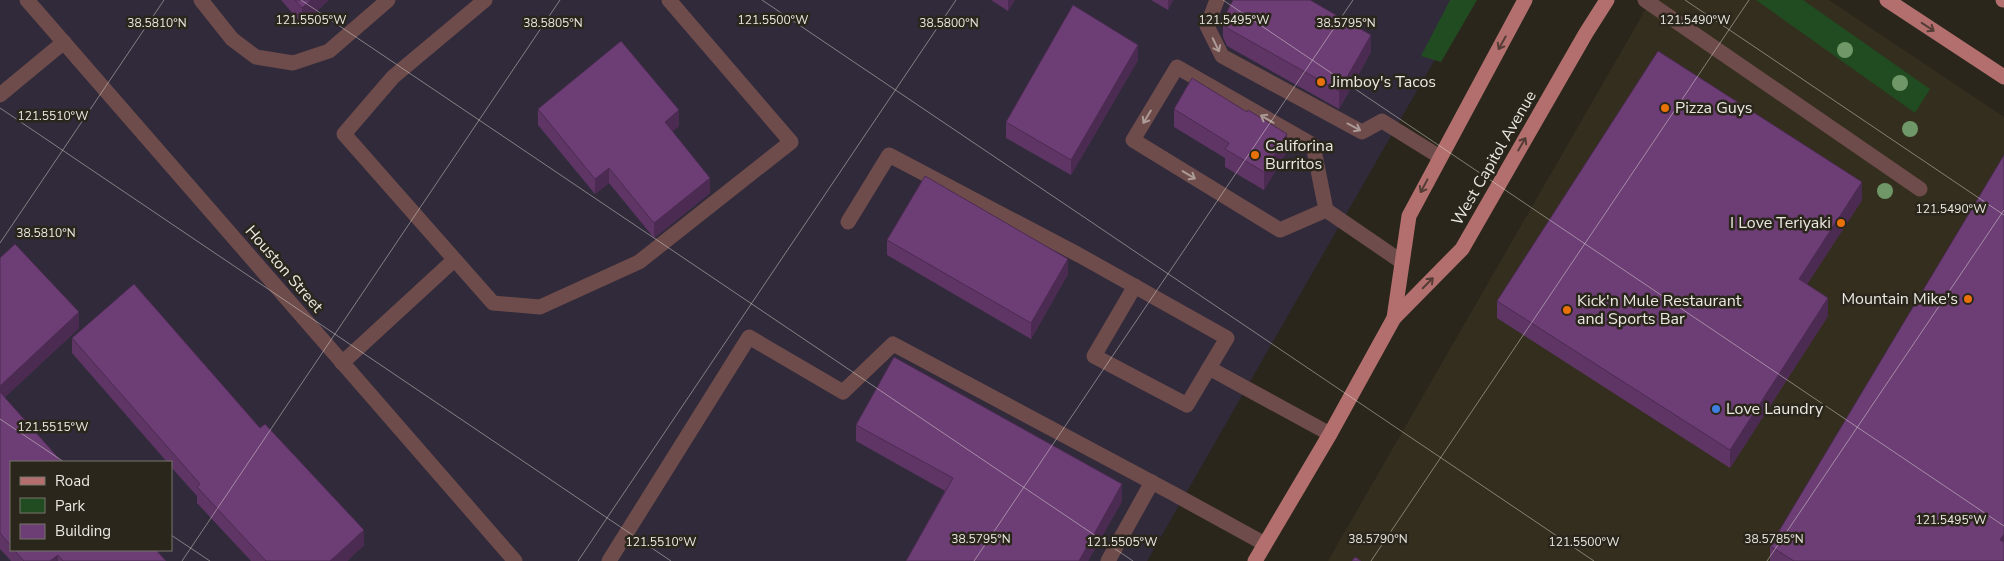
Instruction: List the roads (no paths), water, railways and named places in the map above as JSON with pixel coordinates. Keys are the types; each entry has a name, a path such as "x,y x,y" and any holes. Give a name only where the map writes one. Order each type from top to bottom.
{"main road":[{"name":"West Capitol Avenue","path":"1394,318 1409,216 1525,0"},
{"name":"West Capitol Avenue","path":"1255,561 1330,434 1394,318 1462,249 1586,33 1607,0"},
{"path":"1887,0 2002,72"}],"street":[{"name":"Houston Street","path":"27,0 515,561"},
{"path":"201,0 232,39 256,56 293,63 329,51 388,0"},
{"path":"485,0 392,77 344,134 493,303 540,307 639,262 791,142 669,0"},
{"path":"1217,0 1207,26 1222,56 1362,132 1382,121 1440,156"},
{"path":"1645,0 1920,189"},
{"path":"0,94 64,42"},
{"path":"1326,210 1280,230 1133,140 1177,67 1313,145 1326,210 1402,262"},
{"path":"848,222 889,155 1079,255 1135,286 1227,338 1187,406 1094,356 1135,286"},
{"path":"342,363 454,260"},
{"path":"609,561 749,338 843,392 893,344 1265,544"},
{"path":"1209,368 1330,434"},
{"path":"1108,561 1152,482"}],"place":[{"name":"Jimboy's Tacos","path":"1321,82"},
{"name":"Pizza Guys","path":"1665,108"},
{"name":"Califorina Burritos","path":"1255,155"},
{"name":"I Love Teriyaki","path":"1841,223"},
{"name":"Mountain Mike's","path":"1968,299"},
{"name":"Kick'n Mule Restaurant and Sports Bar","path":"1567,310"},
{"name":"Love Laundry","path":"1716,409"}]}
